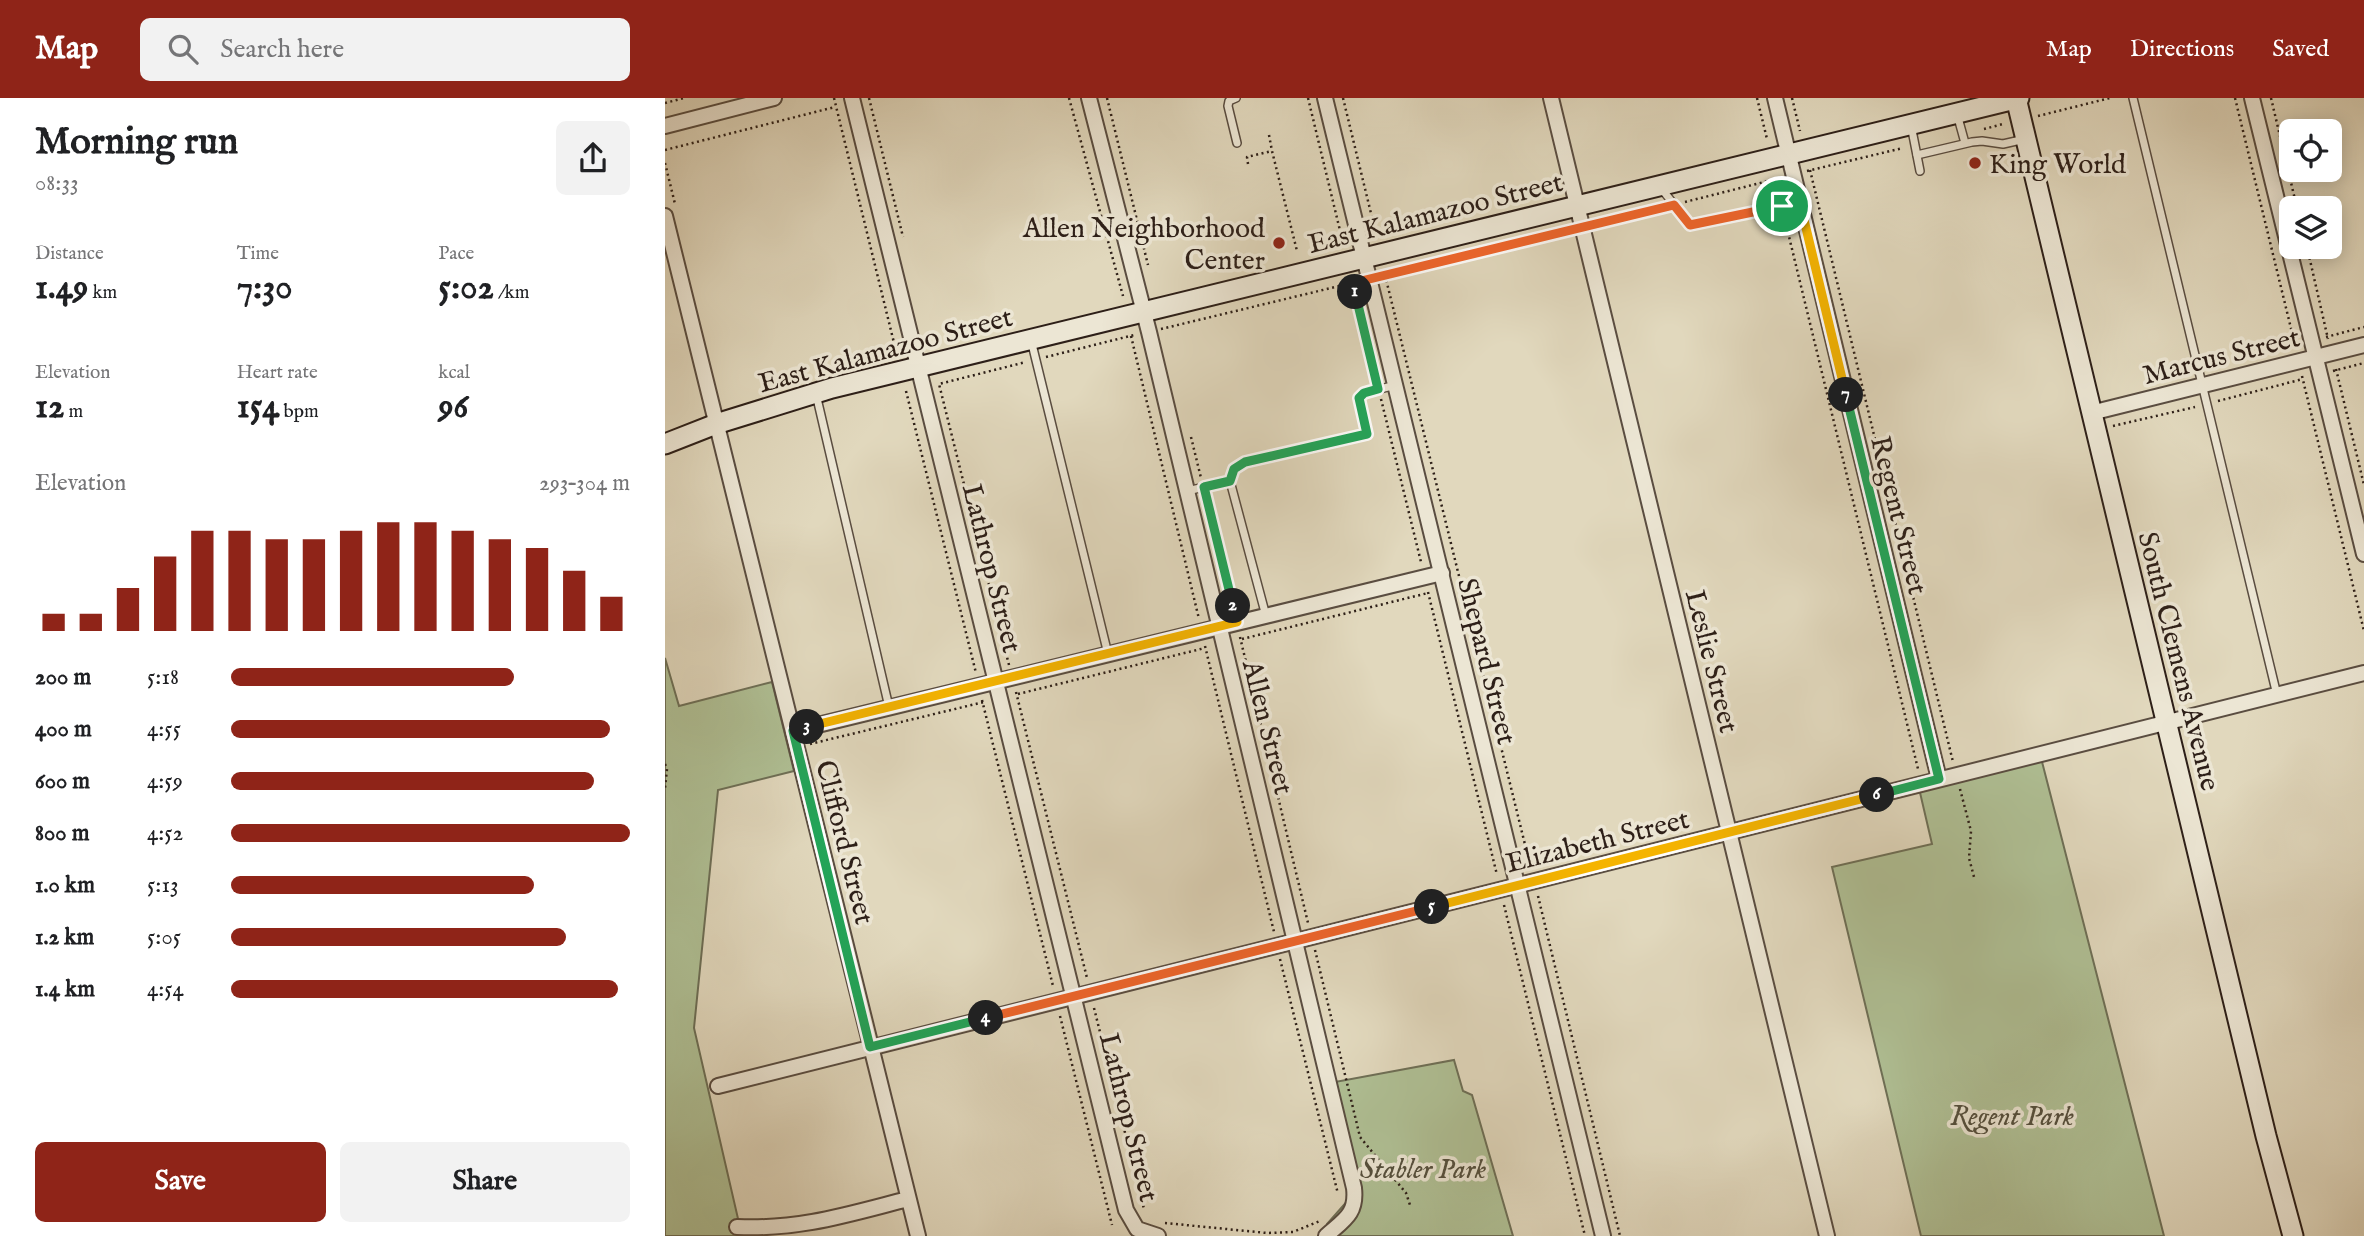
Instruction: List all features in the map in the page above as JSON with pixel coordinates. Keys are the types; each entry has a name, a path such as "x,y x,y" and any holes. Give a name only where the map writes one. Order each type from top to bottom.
{"street":[{"path":"665,126 774,98"},
{"name":"Allen Street","path":"1089,98 1144,311 1356,1203 1349,1216 1326,1236"},
{"name":"Shepard Street","path":"1325,98 1603,1236"},
{"name":"Leslie Street","path":"1551,98 1827,1236"},
{"name":"Regent Street","path":"1775,98 1939,779"},
{"name":"East Kalamazoo Street","path":"665,444 716,424 815,393 1661,187 1791,165 1910,125 2017,98"},
{"name":"South Clemens Avenue","path":"2017,98 2269,1150 2293,1236"},
{"path":"2252,98 2364,554"},
{"name":"Lathrop Street","path":"852,100 1126,1210 1137,1229 1159,1229"},
{"name":"Clifford Street","path":"665,216 918,1236"},
{"name":"Marcus Street","path":"2093,422 2203,386 2364,345"},
{"path":"793,731 1442,573"},
{"name":"Elizabeth Street","path":"718,1086 2364,673"},
{"path":"737,1227 772,1229 826,1221 908,1199"}],"lane":[{"path":"1236,98 1229,101 1228,106 1237,142"},
{"path":"2133,98 2277,695"},
{"path":"1957,113 1965,143"},
{"path":"1910,125 1920,171"},
{"path":"1917,155 1965,143 1982,141 2003,144 2025,139"},
{"path":"1661,187 1690,225 1800,203"},
{"path":"1030,340 1108,654"},
{"path":"1266,615 1230,481 1234,469 1245,462 1367,434 1359,398 1364,393 1396,385"},
{"path":"815,393 889,707"},
{"path":"1186,491 1230,481"}],"path":[{"path":"665,103 684,98"},
{"path":"834,98 896,351"},
{"path":"665,150 836,107 852,100 870,98 905,247"},
{"path":"1069,98 1123,296"},
{"path":"1107,98 1150,273"},
{"path":"1308,98 1343,243"},
{"path":"1343,98 1376,234"},
{"path":"1757,98 1767,139"},
{"path":"1792,98 1800,131"},
{"path":"2037,116 2110,98"},
{"path":"2271,98 2294,196"},
{"path":"1962,134 2003,124"},
{"path":"1269,135 1297,251"},
{"path":"1144,1208 939,384 1674,205 1775,179 1791,165 1810,170 1915,145"},
{"path":"1248,164 1247,157 1272,151"},
{"path":"1810,170 1971,831 1969,858 1974,877"},
{"path":"1775,179 1918,769"},
{"path":"1385,275 1621,1236"},
{"path":"1353,283 1585,1236"},
{"path":"2295,346 2364,327"},
{"path":"1131,336 1341,1205"},
{"path":"2093,422 2207,404 2364,363"},
{"path":"906,391 1112,1225"},
{"path":"1190,434 1360,1137 1406,1193 1410,1205"},
{"path":"797,747 1428,593"},
{"path":"665,764 665,788"},
{"path":"1159,1229 1293,1232 1323,1219"}],"green space":[{"path":"665,658 679,706 772,682 794,771 718,790 694,1028 742,1236 665,1236"},
{"name":"Regent Park","path":"2040,754 2164,1236 1921,1236 1832,867 1932,844 1918,784"},
{"name":"Stabler Park","path":"1454,1060 1463,1091 1472,1095 1513,1236 1330,1236 1327,1224 1358,1189 1335,1082"}],"place":[{"name":"King World","path":"1975,163"},
{"name":"Allen Neighborhood Center","path":"1279,243"}],"route":[{"path":"1800,203 1939,779 870,1047 793,731 1237,622 1204,487 1230,481 1234,469 1245,462 1367,434 1359,398 1364,393 1378,389 1353,283 1674,205 1690,225 1782,206 1800,203"}]}
